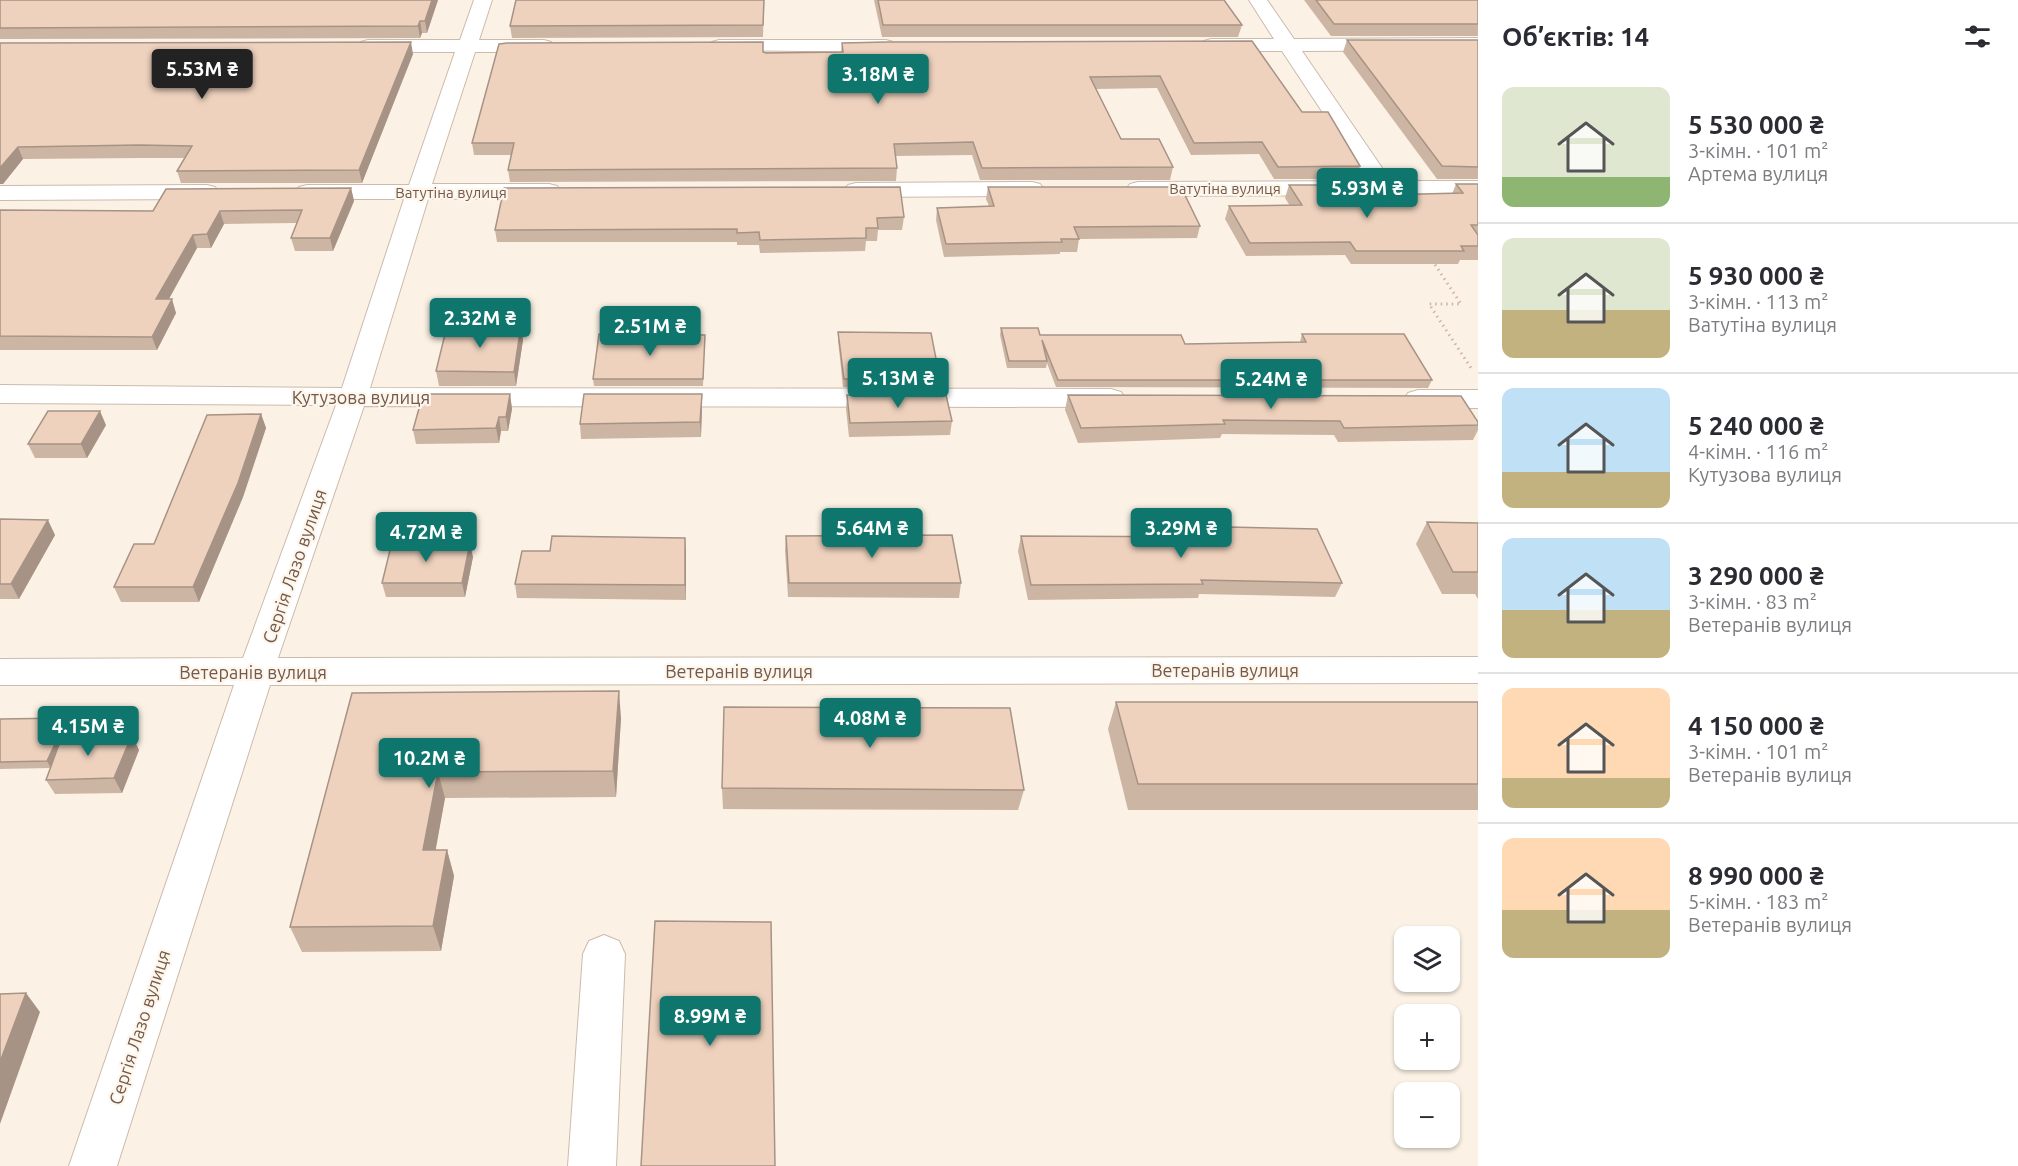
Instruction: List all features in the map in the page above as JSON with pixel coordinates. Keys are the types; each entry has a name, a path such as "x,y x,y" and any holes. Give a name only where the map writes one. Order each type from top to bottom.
{"street":[{"name":"Сергія Лазо вулиця","path":"93,1166 256,672 353,397 418,192 483,0"},
{"path":"1258,0 1384,188"},
{"path":"1192,45 1478,44"},
{"path":"347,46 561,46"},
{"path":"703,46 905,46"},
{"name":"Ватутіна вулиця","path":"1122,189 1478,188"},
{"path":"835,190 1050,189"},
{"name":"Ватутіна вулиця","path":"286,192 573,191"},
{"path":"0,193 227,192"},
{"name":"Кутузова вулиця","path":"0,394 1143,398"},
{"path":"1394,399 1478,399"},
{"name":"Ветеранів вулиця","path":"0,672 1478,670"},
{"path":"592,1166 604,954"}],"path":[{"path":"1429,256 1461,304 1429,304 1472,369"}],"building":[{"path":"0,0 432,0 425,21 420,21 418,26 0,28"},
{"path":"516,0 764,0 763,25 510,26"},
{"path":"878,0 1224,0 1242,25 883,25"},
{"path":"1316,0 1478,0 1478,24 1334,24"},
{"path":"1347,40 1478,40 1478,167 1442,166"},
{"path":"1252,41 1302,112 1328,112 1360,166 1278,167 1262,142 1194,143 1160,76 1090,77 1121,139 1159,139 1173,167 982,168 973,142 894,144 897,168 508,170 514,143 472,143 499,44 763,42 763,52 766,53 843,52 842,43"},
{"path":"411,42 359,170 177,171 192,146 139,145 18,147 0,168 0,43"},
{"path":"1456,184 1478,184 1478,225 1471,225 1478,235 1478,246 1461,246 1464,251 1356,251 1350,242 1250,243 1229,206 1302,205 1289,185 1371,185 1378,195 1463,193"},
{"path":"900,187 904,217 877,218 878,228 866,228 866,238 760,240 759,232 737,233 737,229 495,230 504,188"},
{"path":"988,187 1181,187 1200,226 1074,227 1079,239 1061,239 1062,242 946,244 937,208 994,206"},
{"path":"351,188 330,238 291,238 302,210 220,211 207,234 193,235 156,299 172,299 152,337 0,336 0,210 153,211 166,189"},
{"path":"521,325 514,372 436,371 447,326"},
{"path":"1001,328 1038,328 1040,335 1181,335 1185,344 1306,342 1302,334 1404,334 1432,380 1058,380 1042,340 1047,361 1009,361"},
{"path":"838,332 931,333 940,379 844,379"},
{"path":"599,334 705,335 703,379 593,379"},
{"path":"423,394 510,394 506,417 499,417 496,428 413,430"},
{"path":"584,394 702,394 700,422 580,424"},
{"path":"847,395 946,395 952,421 850,423"},
{"path":"1068,395 1461,396 1478,425 1344,428 1340,421 1223,420 1225,424 1081,428"},
{"path":"48,411 100,411 81,444 28,444"},
{"path":"261,414 238,483 193,587 114,587 134,544 154,544 207,415"},
{"path":"0,519 48,520 11,584 0,584"},
{"path":"1427,522 1478,523 1478,572 1453,572"},
{"path":"1227,527 1317,529 1342,583 1201,580 1203,584 1031,585 1021,536 1230,537"},
{"path":"952,535 961,583 789,583 786,536"},
{"path":"552,536 685,538 685,585 515,584 522,551 550,551"},
{"path":"392,542 470,543 462,583 382,583"},
{"path":"619,691 613,771 438,772 423,850 447,850 433,926 290,927 352,693"},
{"path":"1116,702 1478,702 1478,784 1138,784"},
{"path":"724,707 1010,708 1024,790 722,788"},
{"path":"67,718 47,761 0,762 0,719"},
{"path":"132,735 114,778 46,780 62,736"},
{"path":"655,921 771,922 775,1166 641,1166"},
{"path":"26,993 0,1062 0,994"}]}
